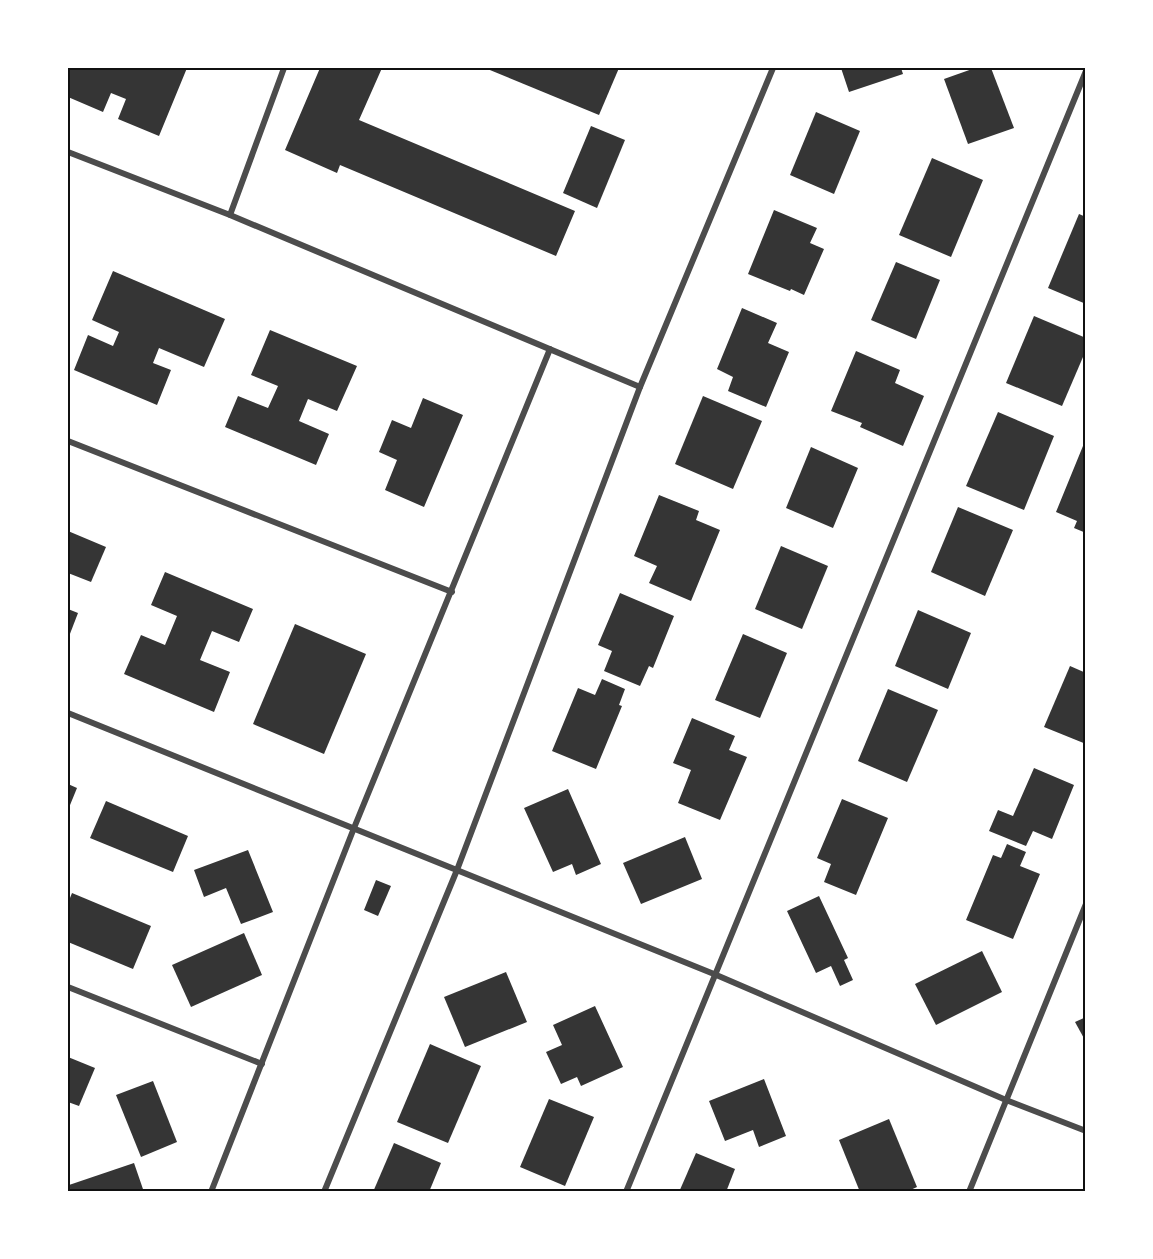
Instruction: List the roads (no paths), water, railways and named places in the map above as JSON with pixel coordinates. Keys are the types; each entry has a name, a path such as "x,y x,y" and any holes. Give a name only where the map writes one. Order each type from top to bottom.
{"street":[{"path":"230,215 284,68"},
{"path":"324,1191 457,870 640,387 773,68"},
{"path":"626,1191 1086,70"},
{"path":"68,152 230,215 640,387"},
{"path":"211,1191 354,828 550,349"},
{"path":"68,441 452,592"},
{"path":"68,713 714,974 1006,1100 1086,1131"},
{"path":"969,1191 1086,904"},
{"path":"68,987 262,1064"}]}
